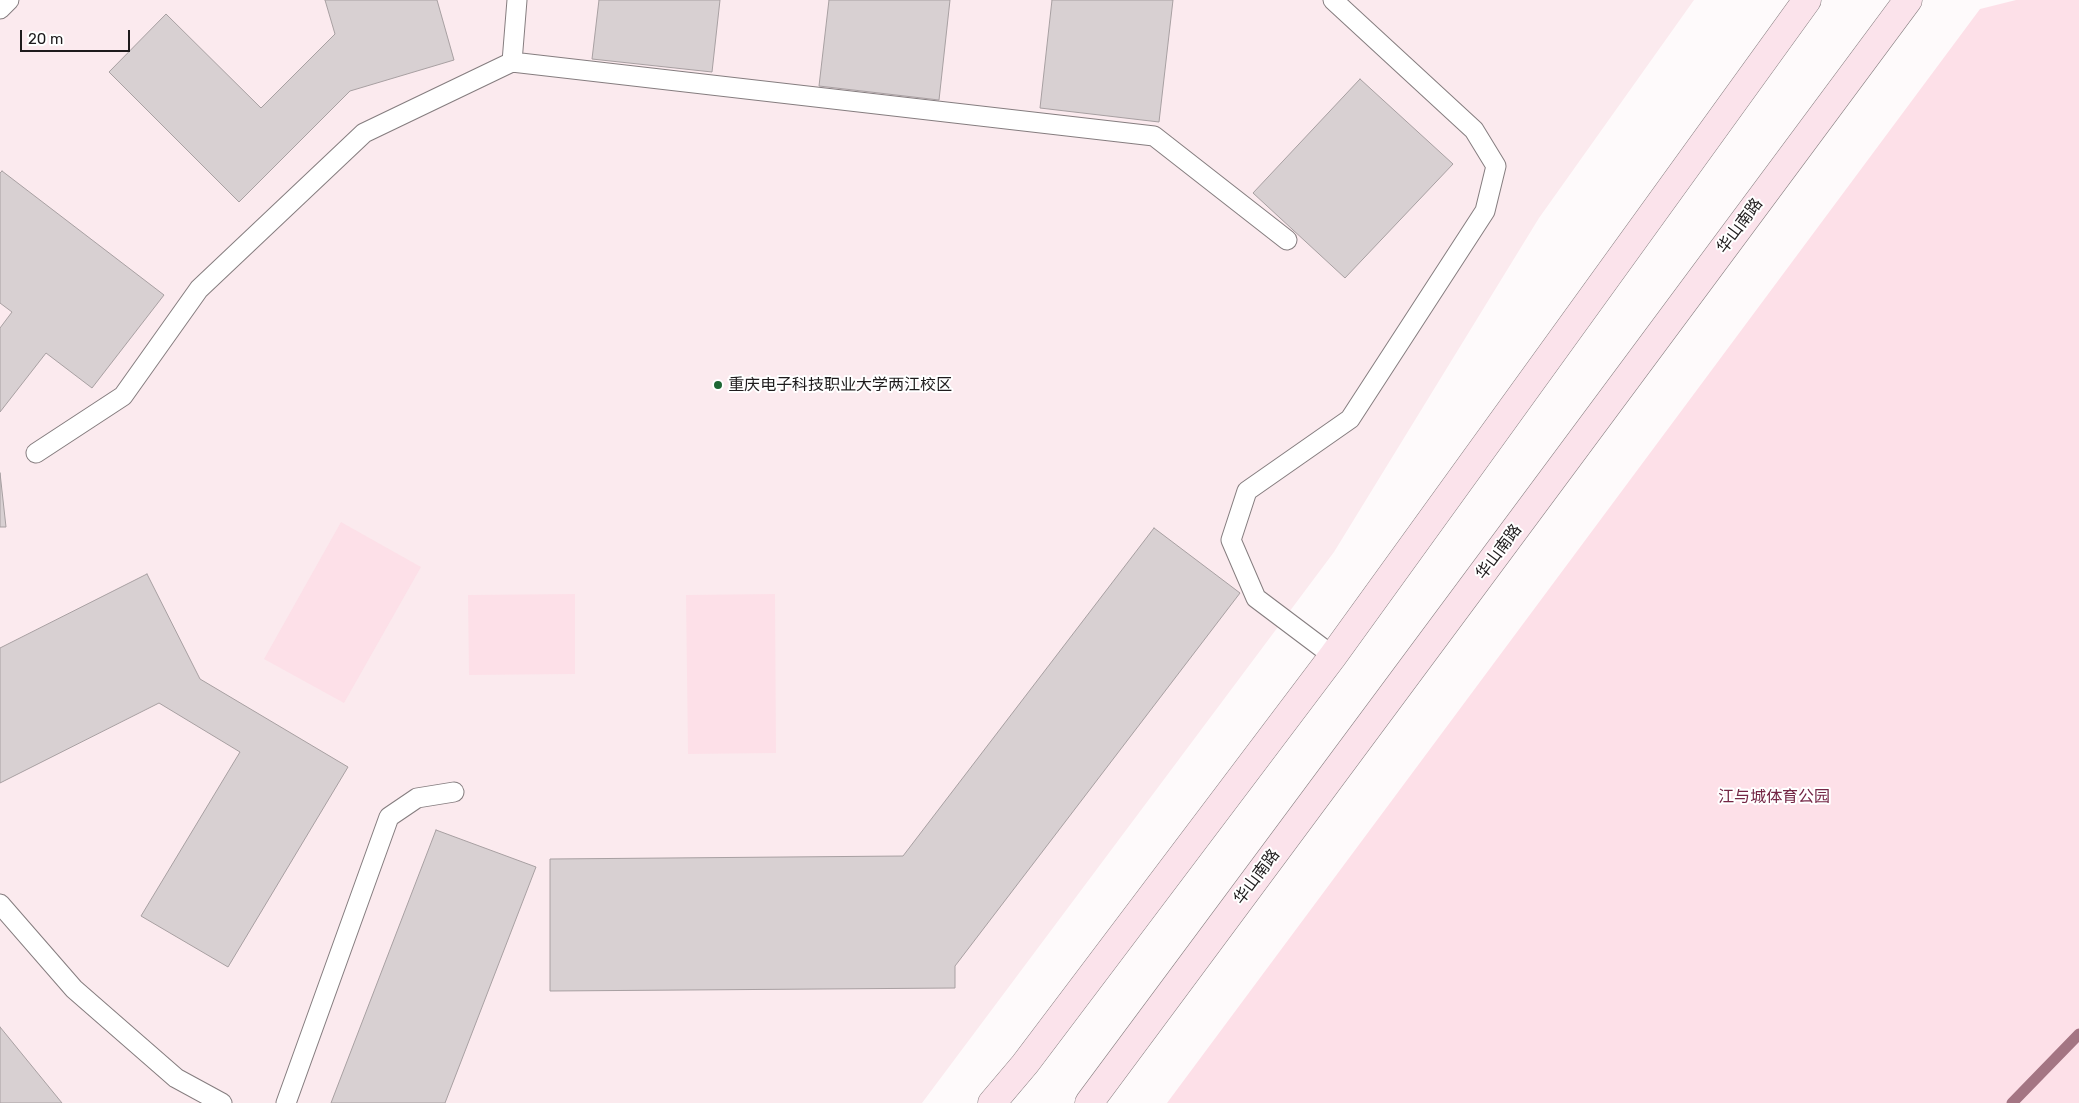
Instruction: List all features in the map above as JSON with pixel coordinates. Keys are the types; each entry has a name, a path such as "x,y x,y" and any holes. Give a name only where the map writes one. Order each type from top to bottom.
{"main road":[{"path":"992,1103 1025,1064 1333,656 1807,0"},
{"name":"华山南路","path":"1089,1103 1908,0"}],"lane":[{"path":"0,9 9,0"},
{"path":"512,62 518,0"},
{"path":"1333,0 1474,130 1496,166 1485,211 1350,419 1247,490 1244,499 1231,540 1256,598 1333,656"},
{"path":"36,453 123,396 199,289 364,133 512,62 1154,136 1287,240"},
{"path":"286,1103 389,817 417,798 454,792"},
{"path":"0,904 74,989 176,1078 222,1103"}],"shaded area":[{"name":"重庆电子科技职业大学两江校区","path":"0,0 1694,0 1539,218 1334,552 922,1103 0,1103"}],"green space":[{"name":"江与城体育公园","path":"2016,0 2079,0 2079,1103 1167,1103 1980,9"},
{"path":"341,522 421,567 344,703 264,659"},
{"path":"575,594 575,674 469,675 468,595"},
{"path":"775,594 776,753 688,754 686,595"}],"building":[{"path":"325,0 437,0 454,60 350,91 239,202 109,72 166,14 261,108 335,34"},
{"path":"599,0 720,0 712,72 592,59"},
{"path":"829,0 950,0 939,100 819,86"},
{"path":"1052,0 1173,0 1159,122 1040,108"},
{"path":"1360,79 1453,164 1345,278 1253,193"},
{"path":"2,171 164,295 92,388 46,353 0,412 0,328 12,312 0,303 0,173"},
{"path":"0,473 6,527 0,527"},
{"path":"1154,528 1240,593 955,966 955,988 550,991 550,859 903,856"},
{"path":"147,574 200,679 348,767 228,967 141,916 240,752 159,703 0,783 0,648"},
{"path":"436,830 536,867 445,1103 331,1103"},
{"path":"0,1027 62,1103 0,1103"}],"waterway":[{"path":"2012,1103 2079,1034"}],"place":[{"name":"重庆电子科技职业大学两江校区","path":"718,385"}]}
